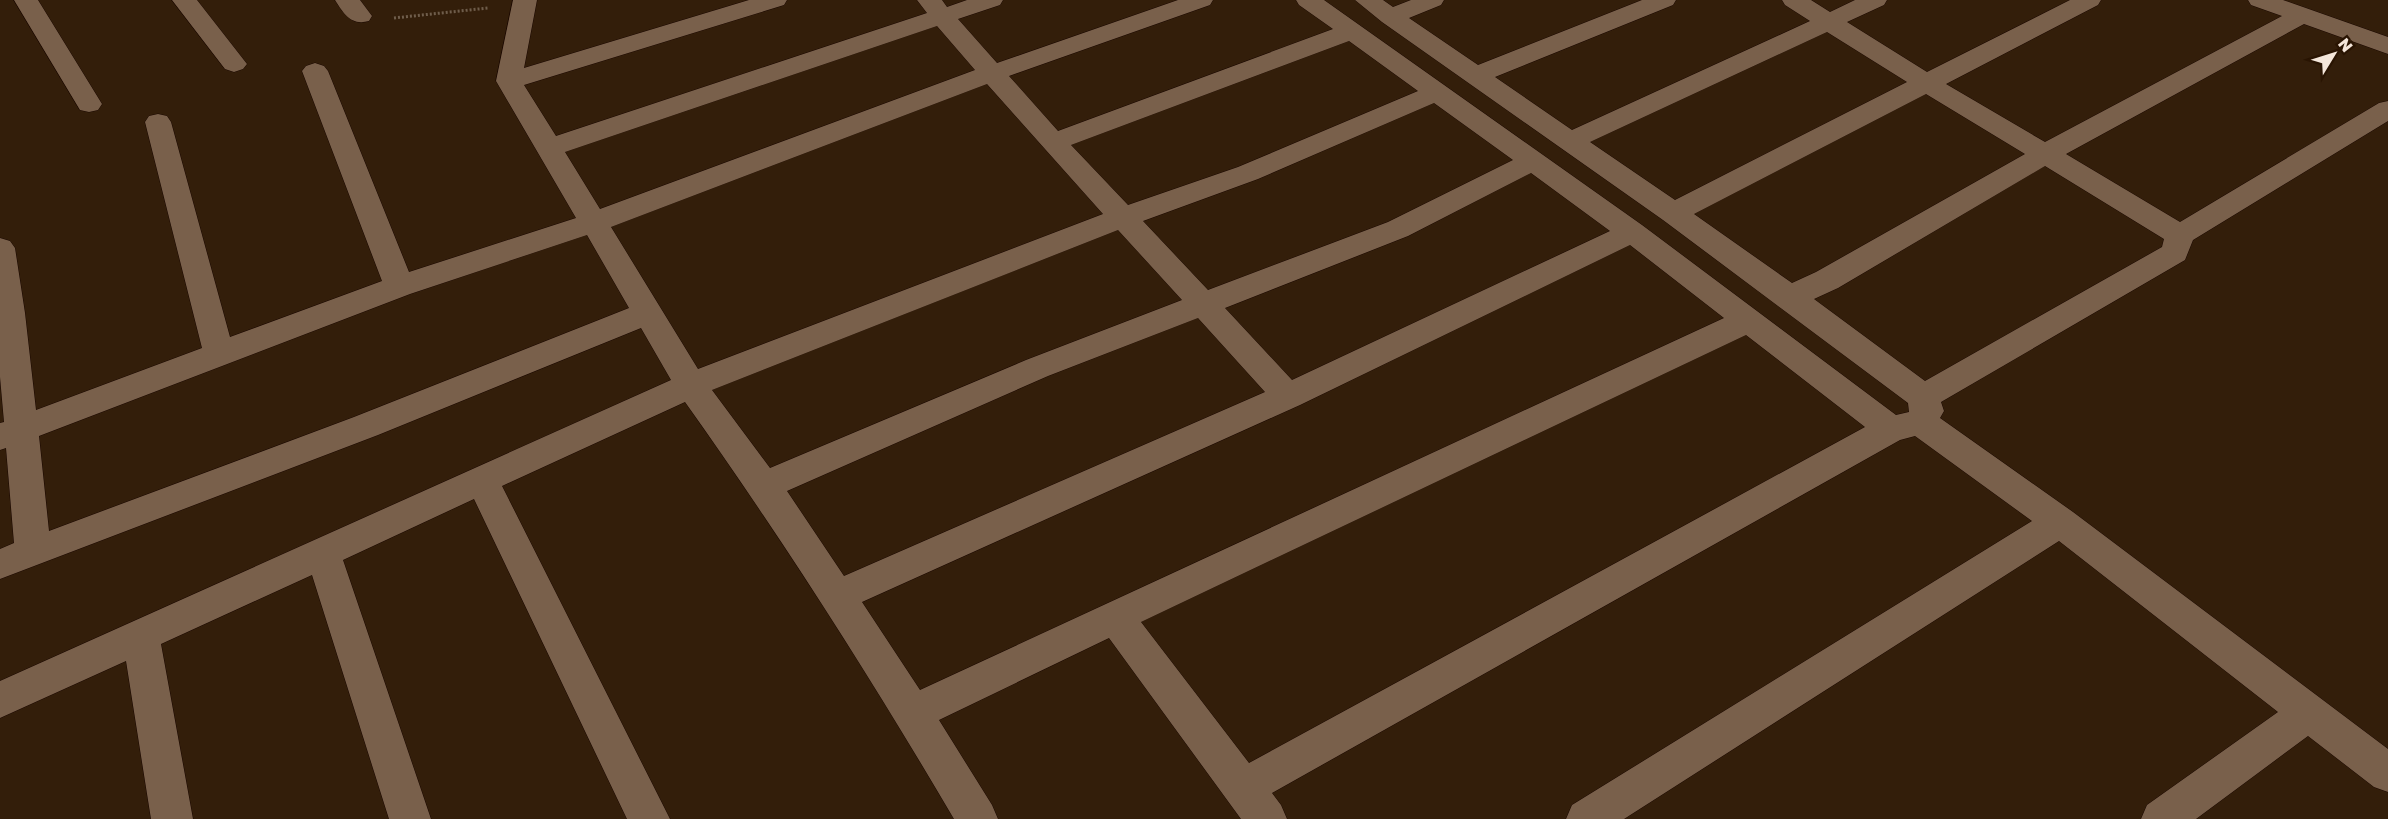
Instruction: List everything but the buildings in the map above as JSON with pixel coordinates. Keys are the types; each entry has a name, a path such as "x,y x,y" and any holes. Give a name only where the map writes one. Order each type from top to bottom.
{"street":[{"path":"26,0 89,104"},
{"path":"184,0 234,64"},
{"path":"509,81 775,0"},
{"path":"549,148 936,8 991,0"},
{"path":"10,433 399,286 592,222 992,74 1201,0"},
{"path":"1308,0 1632,232 1749,320 1912,416 2060,522 2388,773"},
{"path":"1368,0 1790,297 1912,416"},
{"path":"1391,16 1432,0"},
{"path":"1476,75 1664,0"},
{"path":"1794,0 1928,84 2180,235"},
{"path":"1571,141 1875,0"},
{"path":"1673,213 2089,0"},
{"path":"2260,0 2388,46"},
{"path":"525,2 509,81 691,385 764,486 913,713 977,819"},
{"path":"936,8 1053,142 1288,396"},
{"path":"1790,297 1827,280 2045,154 2303,15"},
{"path":"1053,142 1352,31"},
{"path":"315,71 399,286"},
{"path":"0,700 691,385 1122,218 1248,173 1438,92"},
{"path":"1242,788 1912,416 2175,253 2180,235 2388,108"},
{"path":"158,122 219,354"},
{"path":"764,486 1037,368 1398,229 1533,161"},
{"path":"837,597 1288,396 1632,232"},
{"path":"0,248 10,433 33,552"},
{"path":"0,564 366,426 646,313"},
{"path":"913,713 1749,320"},
{"path":"482,480 649,819"},
{"path":"1587,819 2060,522"},
{"path":"323,553 410,819"},
{"path":"1115,617 1266,819"},
{"path":"141,636 172,819"},
{"path":"2162,819 2309,712"}],"path":[{"path":"354,8 394,18 525,2"}]}
